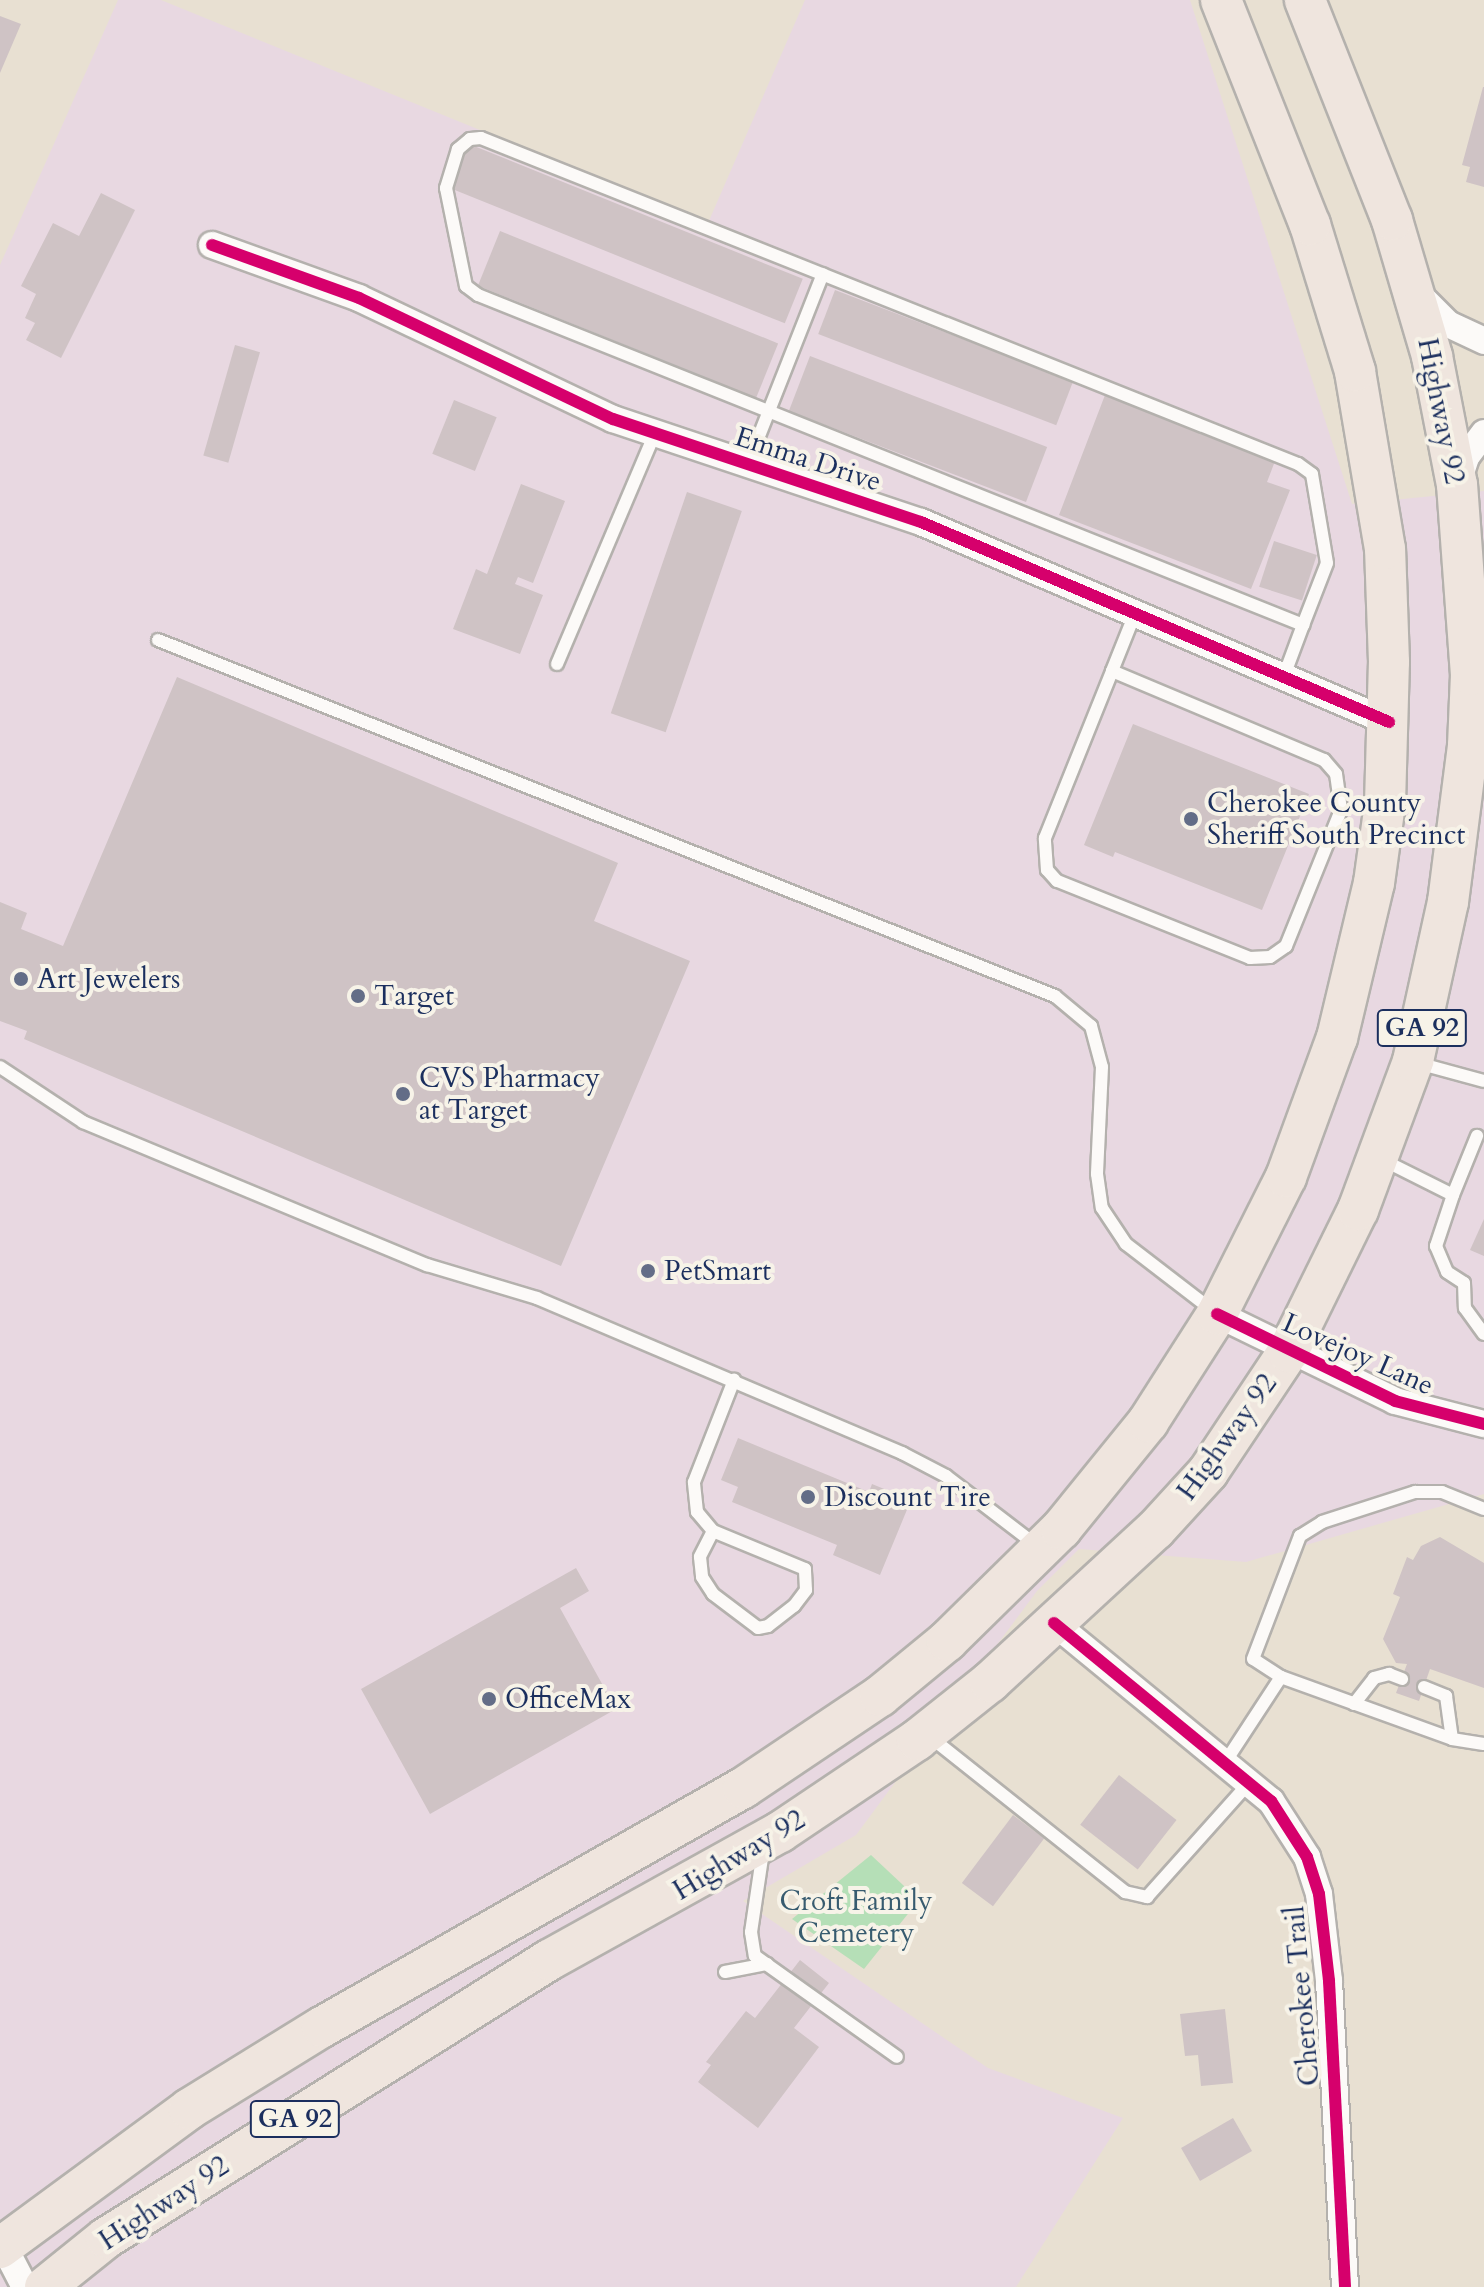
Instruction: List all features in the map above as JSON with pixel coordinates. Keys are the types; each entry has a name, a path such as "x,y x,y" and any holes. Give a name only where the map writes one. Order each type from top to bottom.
{"main road":[{"name":"Highway 92","path":"2,2244 229,2084 534,1903 743,1788 880,1696 947,1641 1041,1549 1148,1422 1217,1314 1286,1177 1337,1038 1374,883 1389,722 1385,549 1355,371 1310,225 1221,0"},
{"name":"Highway 92","path":"45,2287 106,2238 549,1960 764,1841 925,1733 1122,1563 1208,1472 1288,1352 1380,1158 1413,1061 1448,902 1476,726 1457,485 1412,283 1305,0"},
{"path":"96,2287 106,2238"}],"street":[{"name":"Emma Drive","path":"212,245 359,298 654,435 921,522 1136,611 1389,722"},
{"path":"1412,283 1429,310 1484,341"},
{"path":"1457,485 1466,457 1484,433"},
{"name":"Lovejoy Lane","path":"1217,1314 1288,1352 1395,1401 1484,1424"},
{"name":"Cherokee Trail","path":"1054,1623 1248,1784 1292,1827 1319,1894 1329,1981 1345,2287"},
{"path":"2,2244 25,2287"}],"lane":[{"path":"1284,676 1327,563 1312,474 481,138 470,139 458,149 446,188 466,286 768,411 1303,625"},
{"path":"747,465 823,274"},
{"path":"557,664 654,435"},
{"path":"1112,671 1324,760 1336,774 1341,810 1286,946 1270,957 1235,952 1057,881 1047,870 1045,838 1136,611"},
{"path":"158,640 1055,996 1091,1026 1102,1067 1097,1174 1102,1208 1126,1244 1217,1314"},
{"path":"1413,1061 1484,1081"},
{"path":"0,1067 83,1122 427,1265 537,1298 734,1380 946,1476 1041,1549"},
{"path":"1477,1136 1436,1246 1447,1272 1464,1283 1465,1308 1484,1334"},
{"path":"1380,1158 1453,1195"},
{"path":"713,1531 700,1557 702,1577 713,1594 758,1628 794,1606 806,1590 805,1569 713,1531 697,1512 694,1482 734,1380"},
{"path":"1484,1509 1442,1492 1415,1492 1322,1522 1300,1536 1253,1659 1281,1677 1354,1704 1452,1739 1484,1744"},
{"path":"1354,1704 1374,1678 1389,1674 1402,1679"},
{"path":"1224,1764 1281,1677"},
{"path":"1424,1687 1446,1696 1452,1739"},
{"path":"925,1733 1125,1892 1147,1897 1248,1784"},
{"path":"764,1841 751,1932 755,1956 897,2057"},
{"path":"725,1972 767,1964"}],"shaded area":[{"path":"118,0 161,0 708,223 805,0 1190,0 1352,504 1484,491 1484,1494 1246,1562 1079,1549 1037,1591 856,1835 743,1901 988,2068 1123,2118 1016,2287 0,2287 0,265"}],"green space":[{"name":"Croft Family Cemetery","path":"871,1855 919,1900 864,1969 792,1919"}],"building":[{"path":"0,16 21,24 0,73"},
{"path":"1483,87 1484,187 1466,182 1470,167 1462,165"},
{"path":"469,144 803,279 785,323 451,189"},
{"path":"101,193 135,210 61,358 26,340 35,323 25,318 36,294 21,286 53,223 79,236"},
{"path":"500,231 778,343 756,398 478,286"},
{"path":"835,290 1073,381 1056,425 818,334"},
{"path":"235,345 260,352 228,463 203,456"},
{"path":"810,356 1047,447 1026,502 789,411"},
{"path":"1105,395 1275,461 1267,482 1290,490 1251,589 1059,515"},
{"path":"454,400 497,417 475,471 432,454"},
{"path":"521,484 565,501 533,583 518,577 515,584 543,595 520,654 453,629 476,569 487,574"},
{"path":"687,492 742,511 666,732 611,713"},
{"path":"1274,541 1317,555 1302,601 1259,587"},
{"name":"Target","path":"177,677 618,863 594,921 690,961 561,1266 24,1039 27,1031 0,1021 0,902 27,913 21,929 63,946"},
{"path":"1133,724 1309,794 1262,910 1115,852 1113,857 1084,845"},
{"path":"1484,1219 1484,1256 1470,1250"},
{"path":"738,1438 869,1492 872,1484 911,1500 880,1575 833,1555 837,1545 732,1502 738,1487 721,1480"},
{"path":"1440,1537 1484,1563 1484,1688 1430,1669 1419,1701 1396,1693 1407,1664 1396,1663 1383,1639 1400,1597 1393,1594 1407,1557 1413,1560 1421,1546"},
{"name":"OfficeMax","path":"576,1568 589,1591 560,1608 616,1709 430,1814 361,1689"},
{"path":"1119,1775 1177,1820 1138,1870 1080,1825"},
{"path":"1013,1815 1044,1838 993,1906 962,1883"},
{"path":"800,1960 829,1983 794,2028 819,2047 758,2128 698,2082 711,2065 706,2062 746,2011 755,2018"},
{"path":"1225,2009 1233,2083 1201,2086 1198,2055 1185,2056 1180,2014"},
{"path":"1233,2118 1252,2151 1200,2181 1181,2148"}],"cycle path":[{"path":"212,245 359,298 613,419 921,522 1389,722"},
{"path":"1217,1314 1395,1401 1484,1424"},
{"path":"1054,1623 1271,1801 1307,1857 1319,1894 1329,1981 1345,2287"}],"place":[{"name":"Cherokee County Sheriff South Precinct","path":"1191,819"},
{"name":"Art Jewelers","path":"21,979"},
{"name":"Target","path":"358,996"},
{"name":"CVS Pharmacy at Target","path":"403,1094"},
{"name":"PetSmart","path":"648,1271"},
{"name":"Discount Tire","path":"808,1497"},
{"name":"OfficeMax","path":"489,1699"}]}
